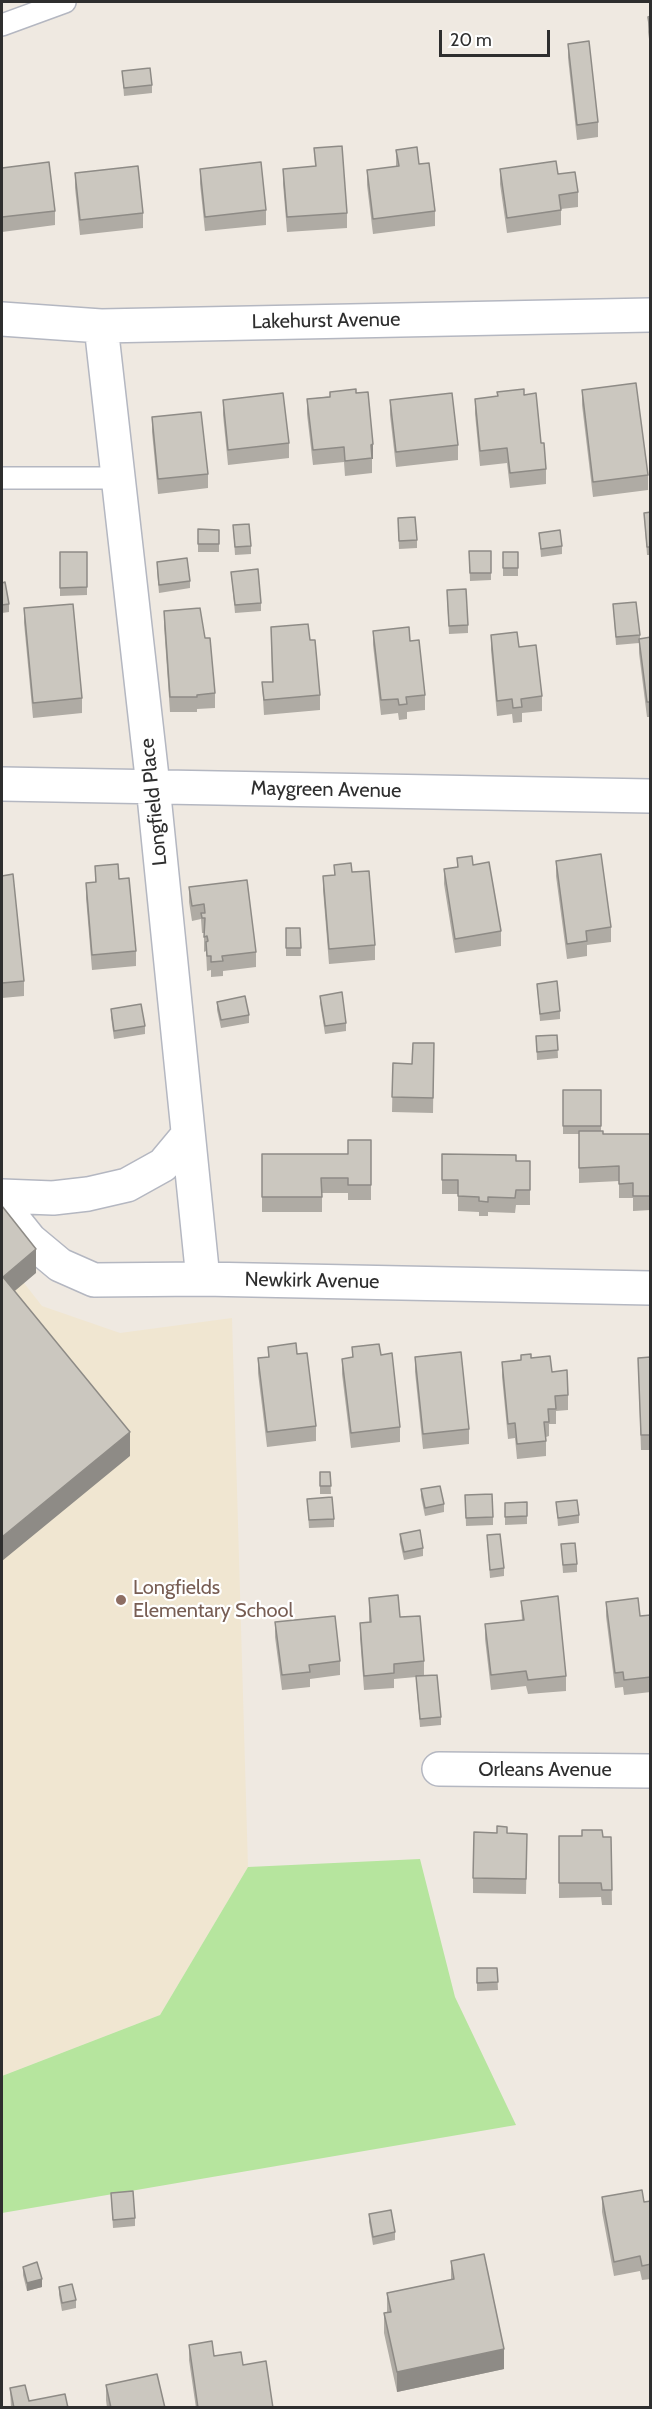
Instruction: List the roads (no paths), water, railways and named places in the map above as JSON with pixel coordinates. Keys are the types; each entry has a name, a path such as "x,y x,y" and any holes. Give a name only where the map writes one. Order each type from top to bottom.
{"street":[{"name":"Lakehurst Avenue","path":"2,319 101,326 651,315"},
{"name":"Longfield Place","path":"101,326 153,786 202,1279"},
{"name":"Maygreen Avenue","path":"2,784 651,796"},
{"path":"2,1196 53,1198 88,1194 127,1185 163,1164 188,1135"},
{"name":"Newkirk Avenue","path":"2,1205 30,1240 60,1264 94,1280 202,1279 651,1288"},
{"name":"Orleans Avenue","path":"439,1769 651,1771"}],"lane":[{"path":"2,25 65,2"},
{"path":"2,478 118,478"}],"place":[{"name":"Longfields Elementary School","path":"121,1600"}]}
